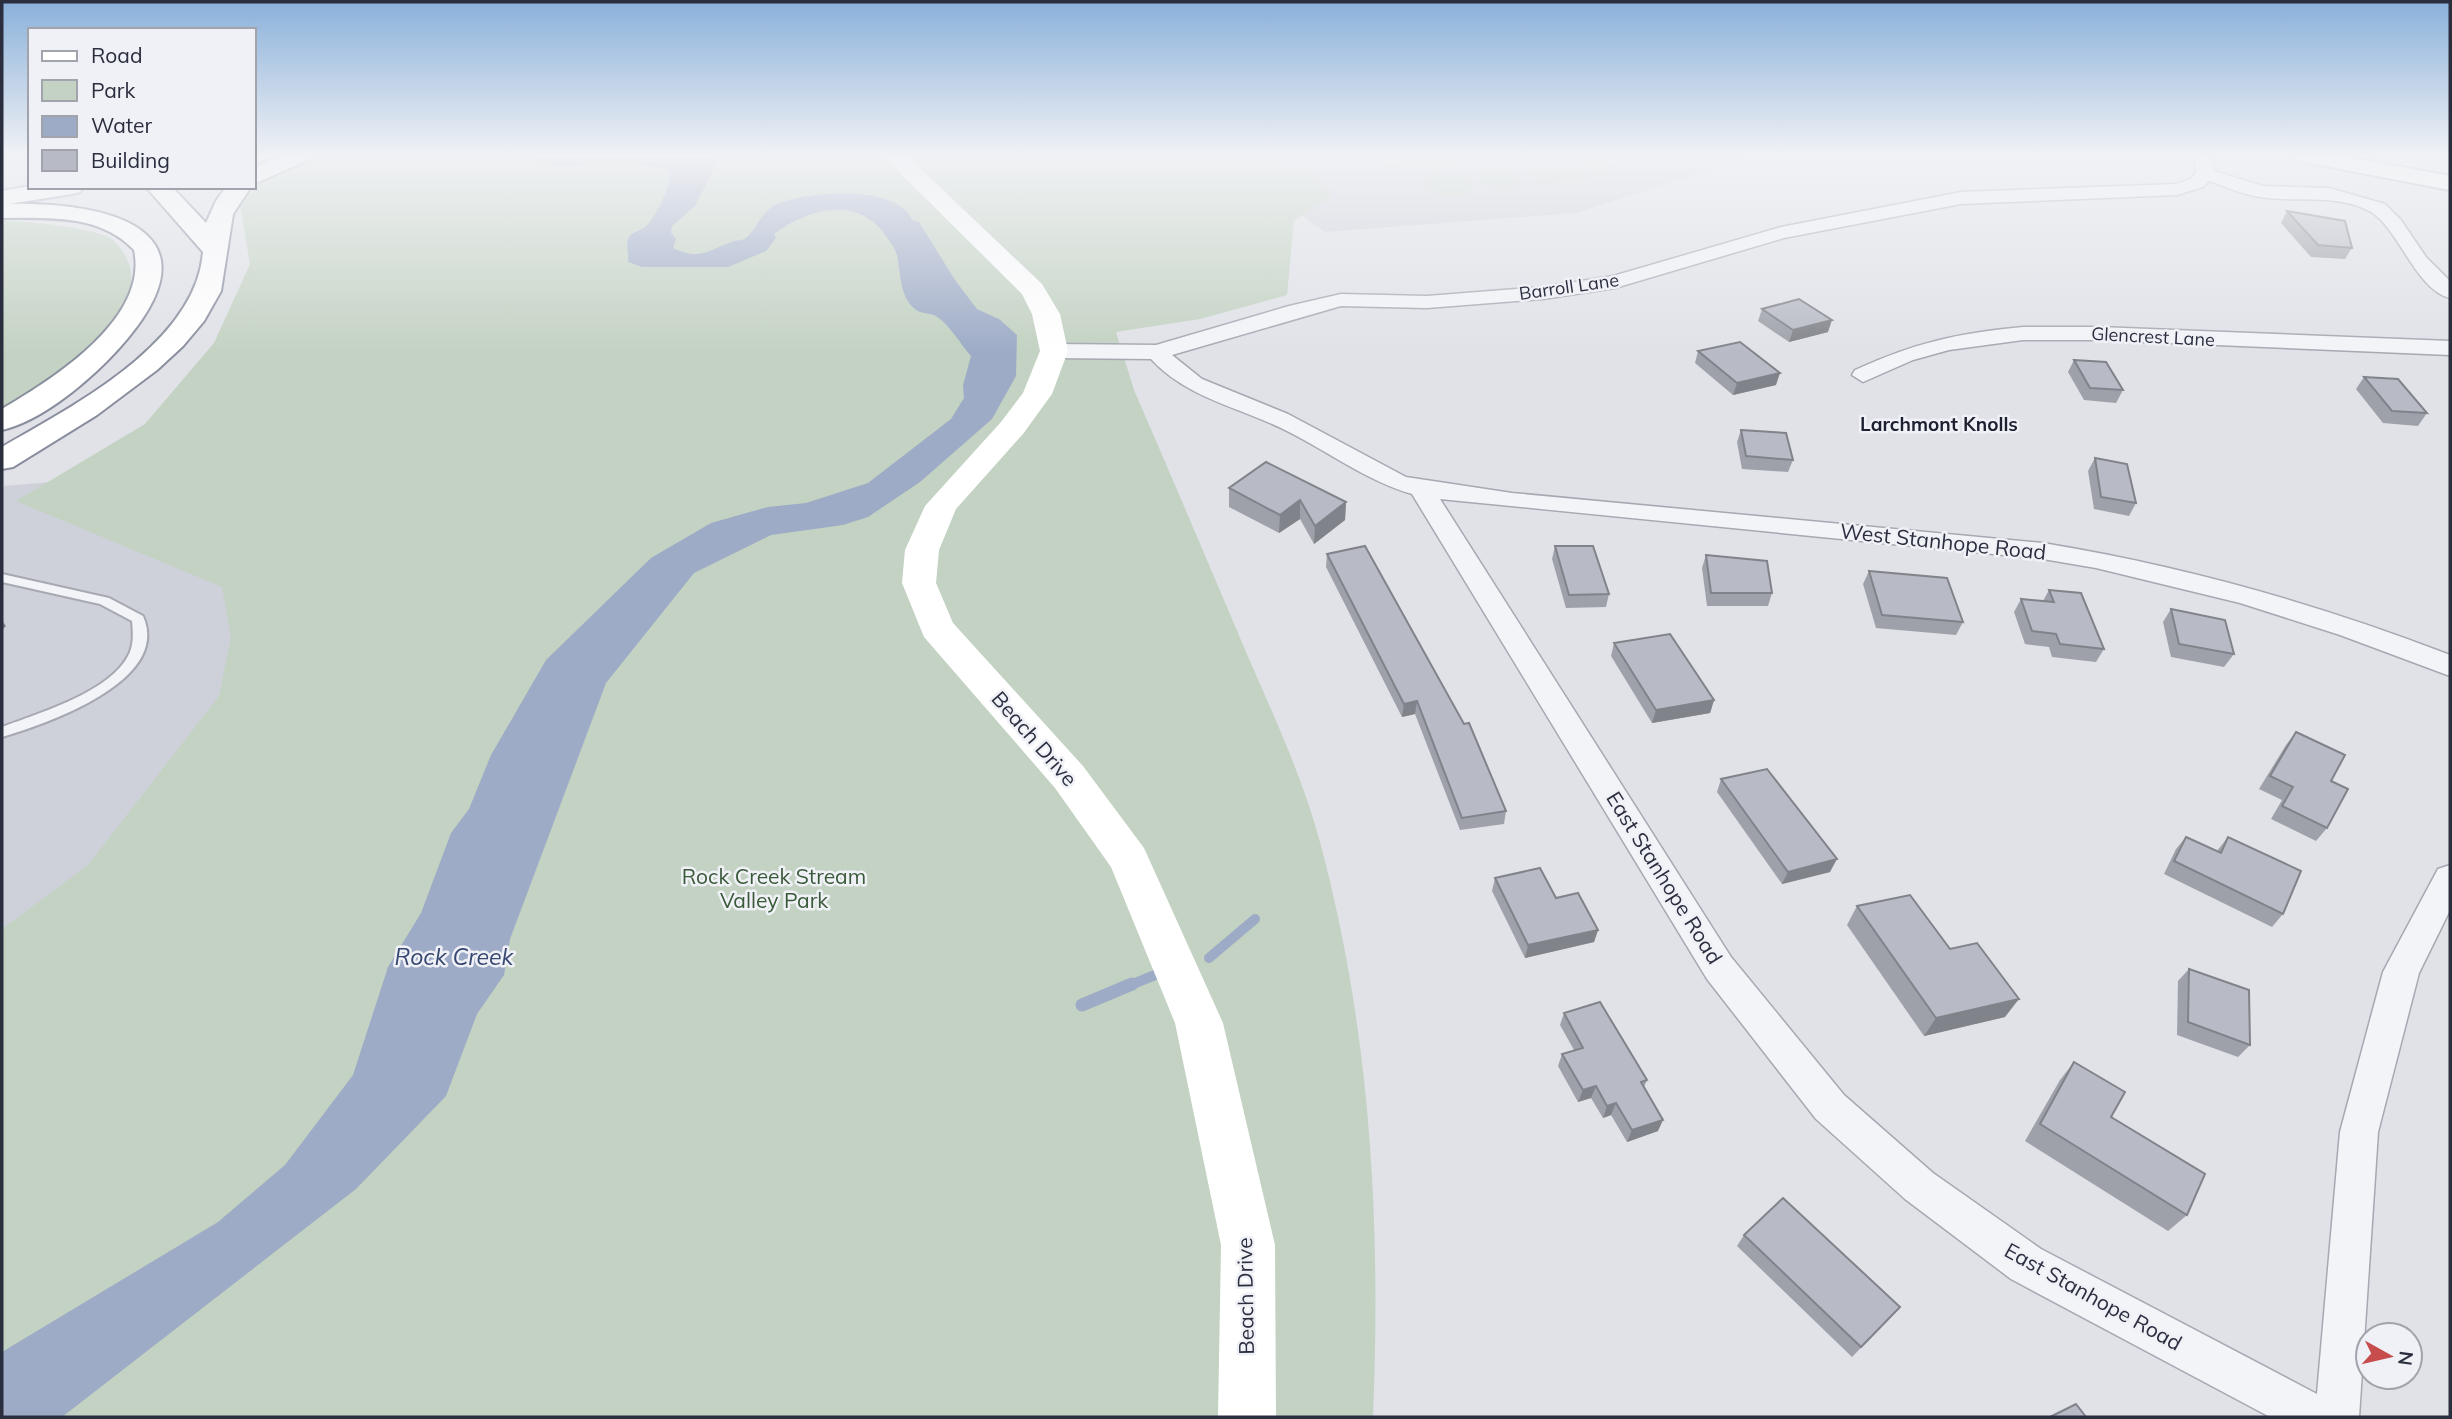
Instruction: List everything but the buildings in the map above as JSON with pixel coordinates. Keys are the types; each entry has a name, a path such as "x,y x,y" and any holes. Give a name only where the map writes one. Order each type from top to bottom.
{"main road":[{"path":"2,421 78,372 109,343 131,317 144,292 151,269 148,249 133,233 106,221"},
{"path":"192,221 213,247"},
{"path":"2,460 123,383 194,315 208,292 216,263 213,247 217,221"},
{"path":"962,221 1033,290 1046,314 1054,351"},
{"name":"Beach Drive","path":"1054,351 1037,394 1013,428 941,506 922,550 919,583 937,628 1069,777 1129,860 1199,1023 1248,1245 1247,1417"}],"street":[{"name":"Barroll Lane","path":"1157,352 1296,310 1341,300 1427,302 1555,292 1615,282 1781,233 1842,221"},
{"path":"2391,221 2419,261 2450,292"},
{"name":"Glencrest Lane","path":"1863,375 1921,351 1955,343 2070,332 2348,347 2450,348"},
{"path":"1054,351 1157,352 1175,374 1200,390 1265,412 1398,482 1421,489"},
{"name":"West Stanhope Road","path":"1421,489 1512,501 2043,551 2115,562 2204,582 2353,627 2450,666"},
{"name":"East Stanhope Road","path":"1421,489 1719,968 1830,1107 1919,1185 2026,1264 2315,1417"},
{"path":"2337,1417 2359,1132 2401,972 2450,878"}],"lane":[{"path":"2,732 64,710 103,689 135,658 140,638 138,619 104,601 4,580"}],"shaded area":[{"path":"1310,221 1468,221 1325,232"},
{"path":"91,479 305,606 2,979 2,486"}],"green space":[{"path":"2,221 41,223 98,233 112,239 119,246 130,267 130,290 122,313 108,335 67,374 2,416"},
{"name":"Rock Creek Stream Valley Park","path":"243,221 1294,221 1287,295 1200,319 1116,332 1134,390 1296,769 1313,817 1337,913 1351,985 1369,1128 1375,1272 1373,1417 2,1417 2,929 88,865 219,696 231,637 222,587 16,501 145,424 214,343 250,264"}],"water":[{"name":"Rock Creek","path":"677,221 672,226 671,233 676,239 673,248 698,254 744,239 759,221 795,221 774,234 776,238 766,251 728,267 642,267 628,262 627,244 631,235 650,222"},
{"name":"Rock Creek","path":"872,221 919,222 955,280 977,309 999,319 1017,335 1016,376 992,419 920,482 868,517 843,525 771,535 694,573 606,683 510,939 504,975 477,1014 446,1096 356,1189 62,1417 2,1417 2,1352 218,1222 285,1165 353,1075 388,967 421,913 451,833 469,809 491,755 546,660 651,558 711,523 768,507 806,503 868,483 951,419 964,398 963,385 971,356 941,320 934,315 917,311 910,304 903,291 894,247"}],"waterway":[{"path":"1209,958 1255,919"},
{"path":"1128,986 1155,975"},
{"path":"1082,1005 1132,984"}],"district":[{"name":"Larchmont Knolls","path":"1939,424"}]}
